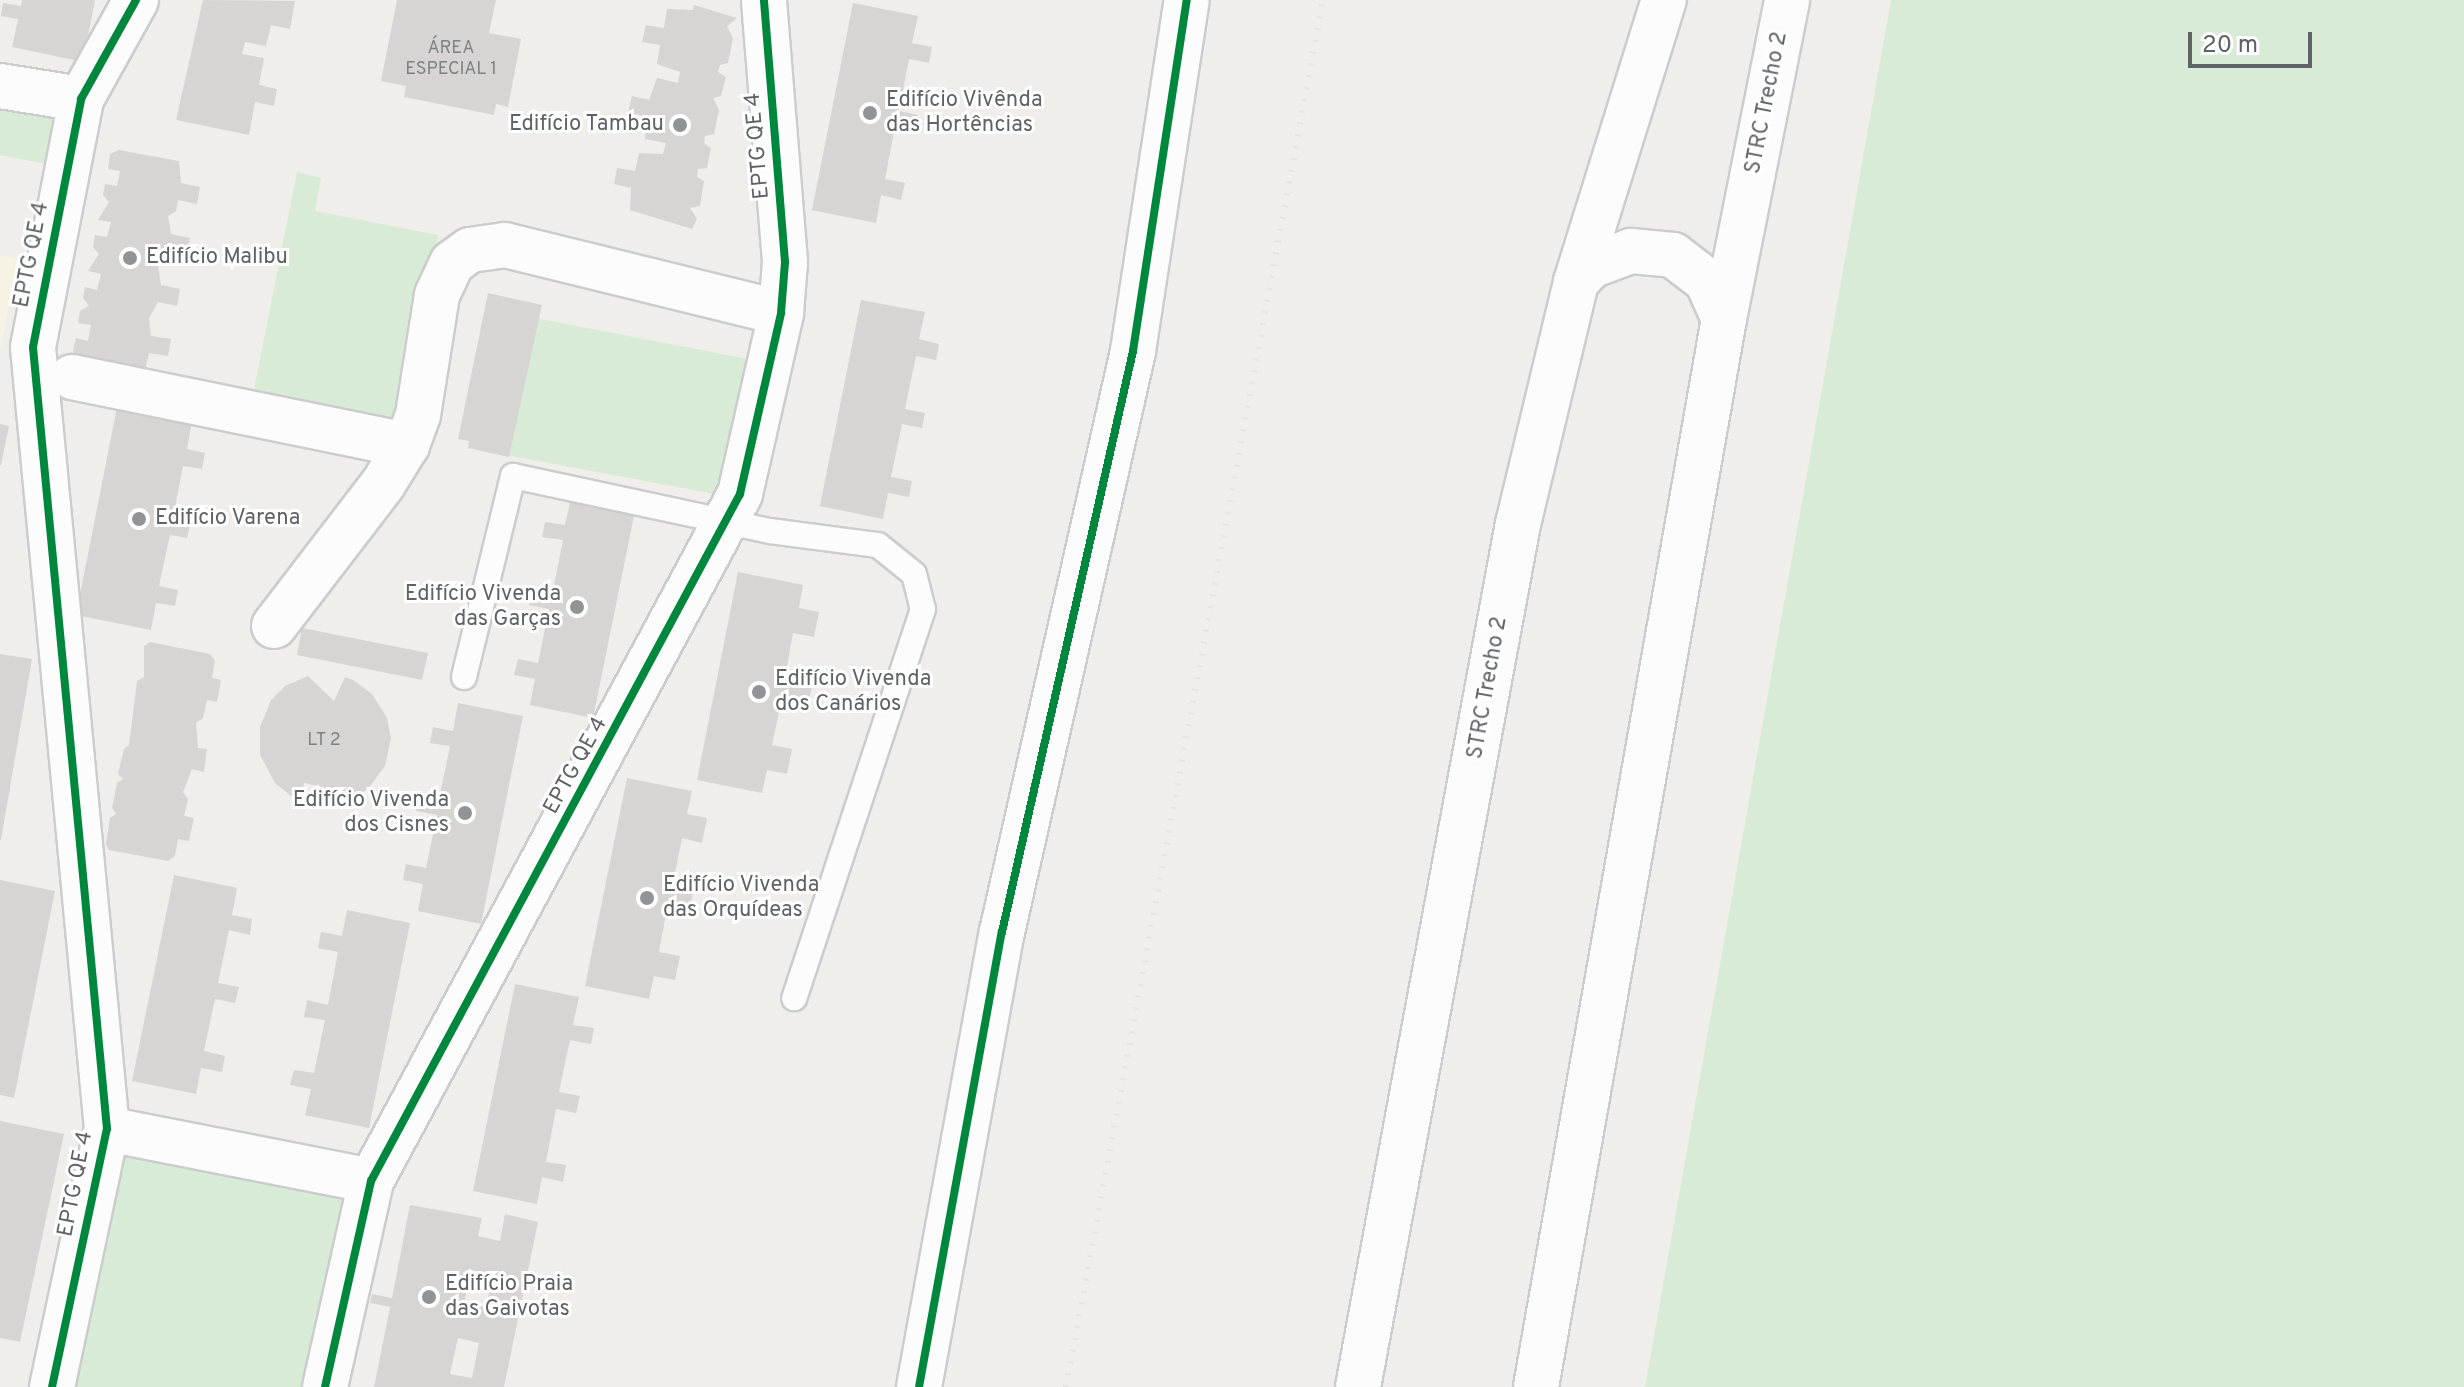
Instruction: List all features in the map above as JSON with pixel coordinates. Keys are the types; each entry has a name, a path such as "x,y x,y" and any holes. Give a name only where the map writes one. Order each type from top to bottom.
{"street":[{"name":"EPTG QE 4","path":"52,1387 107,1129 33,347 81,99 136,0"},
{"name":"EPTG QE 4","path":"325,1387 371,1181 731,519 781,313 785,232 764,0"},
{"path":"919,1387 1002,932 1133,351 1187,0"},
{"name":"STRC Trecho 2","path":"1358,1387 1518,524 1576,282 1664,0"},
{"name":"STRC Trecho 2","path":"1536,1387 1724,319 1787,0"},
{"path":"0,86 81,99"},
{"path":"274,626 383,484 407,445 418,415 437,295 452,263 470,250 505,245 781,313"},
{"path":"1576,282 1610,256 1652,250 1673,255 1707,281 1724,319"},
{"path":"35,373 407,445"},
{"name":"EPTG QE 4","path":"107,1129 371,1181"}],"lane":[{"path":"464,677 507,483 513,476 731,519 770,531 878,545 914,574 923,609 794,998"}],"shaded area":[{"path":"0,255 18,259 1,347 0,347"}],"green space":[{"path":"1891,0 2464,0 2464,1387 1645,1387"},
{"path":"0,107 65,119 56,166 0,155"},
{"path":"297,172 321,178 315,211 438,235 399,434 251,405"},
{"path":"499,311 748,359 720,495 474,449"},
{"path":"117,1140 356,1191 315,1387 64,1387"}],"building":[{"path":"22,0 95,0 83,62 12,47 18,19 1,16 3,3 21,6"},
{"path":"203,0 295,1 290,29 271,25 266,46 245,42 242,54 264,58 259,85 277,89 274,106 255,102 249,135 176,120"},
{"path":"397,0 496,0 489,33 521,39 508,107 496,104 494,115 404,97 406,86 381,81"},
{"name":"Edifício Vivênda das Hortências","path":"853,3 918,16 912,43 932,47 929,63 909,59 899,111 918,115 915,131 895,127 885,179 905,183 901,200 881,195 876,223 812,210"},
{"name":"Edifício Tambau","path":"694,5 737,18 727,26 733,38 728,63 720,65 718,72 726,77 721,96 713,98 719,110 714,134 705,136 704,143 711,148 707,168 698,169 697,177 704,181 700,206 690,208 697,219 692,229 630,210 631,188 614,184 617,168 635,171 639,153 663,154 666,143 645,139 646,116 628,113 632,96 649,100 657,78 678,83 680,72 657,64 660,45 642,42 646,25 664,28 667,9 693,10"},
{"name":"Edifício Malibu","path":"119,150 179,161 181,183 200,187 197,204 178,200 176,211 168,216 171,234 190,238 187,254 168,251 158,266 161,285 180,289 177,306 158,302 149,318 151,336 171,339 168,356 149,353 145,370 77,357 73,351 76,338 88,341 91,325 78,323 80,311 89,306 83,298 85,287 97,290 101,274 88,271 99,254 93,247 95,235 107,237 111,222 98,220 109,202 103,195 105,184 117,186 120,171 108,169 110,154"},
{"path":"488,293 542,305 509,457 468,448 469,441 458,439"},
{"path":"861,300 925,312 919,339 939,344 936,360 916,356 905,409 925,413 922,428 902,424 891,477 912,481 909,497 888,493 883,519 820,506"},
{"name":"Edifício Varena","path":"117,407 192,422 187,449 205,453 202,469 183,466 173,518 191,521 187,538 170,535 159,586 178,590 175,606 156,603 151,630 76,615"},
{"path":"0,424 9,426 1,465 0,465"},
{"name":"Edifício Vivenda das Garças","path":"571,498 635,511 593,718 530,705 535,679 514,675 518,659 538,663 549,609 529,605 531,590 552,595 563,540 542,537 545,522 565,525"},
{"name":"Edifício Vivenda dos Canários","path":"738,572 803,585 799,608 819,612 814,637 793,633 785,678 813,683 807,708 781,703 772,745 792,749 787,774 767,770 762,793 697,780"},
{"path":"302,628 428,653 422,680 297,655"},
{"path":"150,642 210,654 215,661 212,678 221,680 217,702 207,700 203,718 196,723 198,748 207,749 204,772 192,769 183,792 188,799 184,816 194,818 189,841 178,839 175,856 168,861 109,850 106,844 110,818 116,814 112,808 117,783 123,779 118,774 124,749 129,745 137,681 144,677 144,646"},
{"path":"0,654 32,659 1,840 0,840"},
{"path":"308,676 334,701 345,677 353,680 372,694 387,718 391,738 385,766 368,789 343,803 323,806 324,787 304,783 300,801 291,796 275,783 260,755 260,727 271,700 285,686"},
{"name":"Edifício Vivenda dos Cisnes","path":"458,703 523,716 481,924 418,911 423,884 403,880 406,864 426,868 437,815 416,811 420,795 439,799 450,746 430,743 433,727 453,731"},
{"name":"Edifício Vivenda das Orquídeas","path":"627,778 692,791 687,814 707,818 702,843 682,838 673,883 694,887 689,912 667,908 659,952 680,956 675,980 654,976 649,999 585,986"},
{"path":"174,875 237,888 232,915 252,919 250,935 229,930 218,983 239,987 235,1003 215,999 204,1051 225,1056 222,1072 201,1068 196,1094 132,1081"},
{"path":"0,880 55,891 14,1098 0,1095"},
{"path":"347,910 410,923 369,1128 305,1115 311,1089 290,1085 294,1070 314,1073 325,1020 304,1017 307,1000 328,1005 338,952 318,948 321,932 342,936"},
{"path":"515,984 579,997 573,1025 594,1028 591,1044 570,1040 559,1092 580,1096 576,1113 556,1109 546,1162 566,1165 563,1182 542,1177 537,1204 473,1191"},
{"path":"0,1121 64,1134 20,1342 0,1338"},
{"name":"Edifício Praia das Gaivotas","path":"410,1205 482,1218 478,1236 500,1241 505,1214 538,1222 504,1387 374,1387 390,1307 370,1303 372,1294 392,1298","holes":["471,1270 493,1274 486,1307 464,1304","458,1338 479,1343 472,1378 450,1374"]}],"railway":[{"path":"1066,1387 1323,0"}],"cycle path":[{"path":"52,1387 107,1129 33,347 81,99 136,0"},
{"path":"325,1387 371,1181 740,494 781,313 785,262 764,0"},
{"path":"919,1387 1002,932 1133,351 1187,0"}],"place":[{"name":"Edifício Vivênda das Hortências","path":"870,113"},
{"name":"Edifício Tambau","path":"680,125"},
{"name":"Edifício Malibu","path":"130,258"},
{"name":"Edifício Varena","path":"139,519"},
{"name":"Edifício Vivenda das Garças","path":"577,607"},
{"name":"Edifício Vivenda dos Canários","path":"759,692"},
{"name":"Edifício Vivenda dos Cisnes","path":"465,813"},
{"name":"Edifício Vivenda das Orquídeas","path":"647,898"},
{"name":"Edifício Praia das Gaivotas","path":"429,1297"}]}
